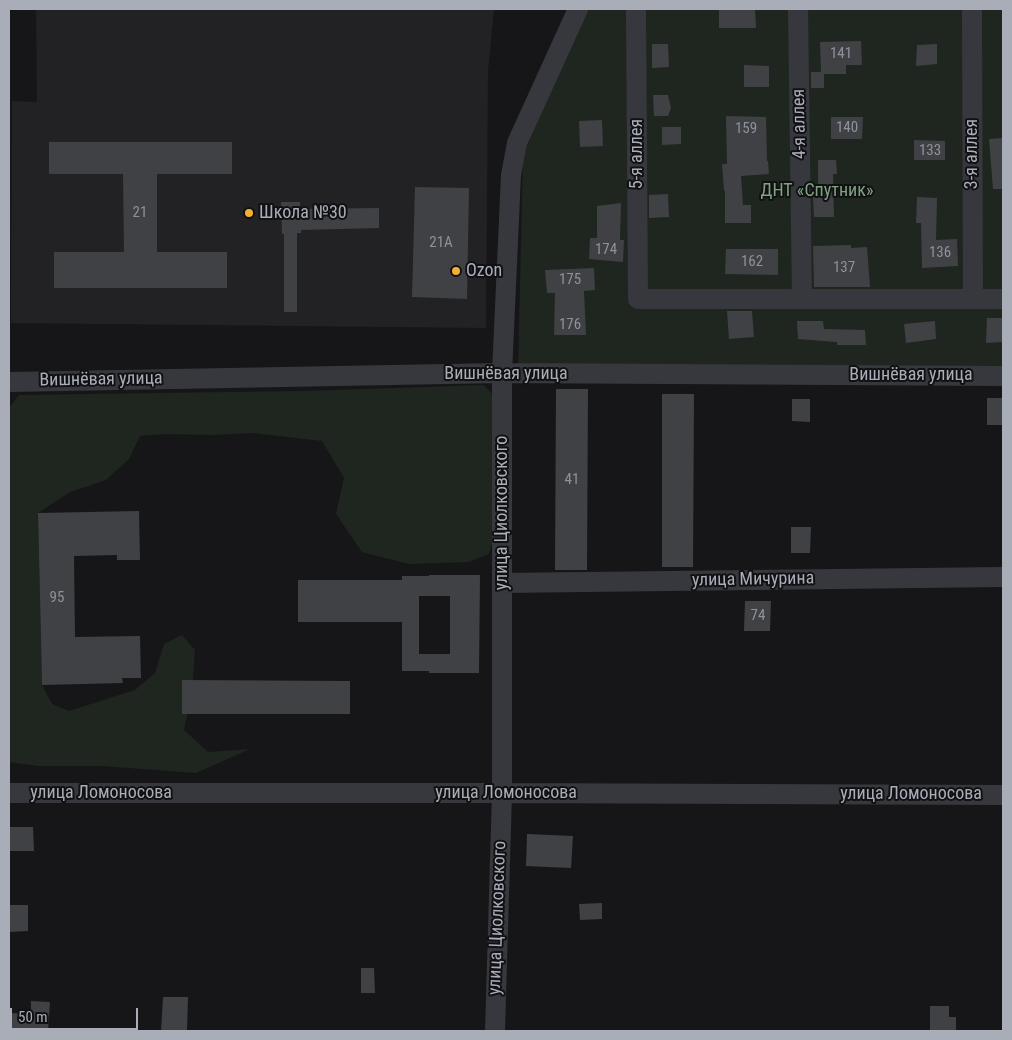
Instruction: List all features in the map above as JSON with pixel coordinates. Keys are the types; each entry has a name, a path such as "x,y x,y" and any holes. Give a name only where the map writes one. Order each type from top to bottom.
{"street":[{"name":"улица Циолковского","path":"495,1031 502,793 502,373 511,175 516,143 578,9"},
{"name":"5-я аллея","path":"636,9 638,299 802,299"},
{"name":"4-я аллея","path":"798,9 802,299"},
{"name":"3-я аллея","path":"972,9 973,299"},
{"path":"802,299 1003,299"},
{"name":"Вишнёвая улица","path":"9,382 502,373 1003,376"},
{"name":"улица Мичурина","path":"502,583 1003,577"},
{"name":"улица Ломоносова","path":"9,793 1003,795"}],"shaded area":[{"name":"Школа №30","path":"36,9 494,9 488,71 486,328 11,323 12,101 37,102"}],"green space":[{"name":"ДНТ «Спутник»","path":"586,9 1003,9 1003,374 518,372 523,155"},
{"path":"484,385 502,405 502,504 489,554 468,562 409,564 362,552 336,514 344,478 322,441 252,433 140,436 129,459 106,480 70,492 38,513 42,685 52,704 69,711 135,690 155,673 164,644 182,635 195,650 192,692 184,730 208,752 250,749 196,773 102,766 39,766 9,762 9,408 19,395 303,391"}],"building":[{"path":"719,9 755,9 756,28 719,28"},
{"path":"861,41 862,65 846,65 846,74 824,74 824,88 811,88 811,72 821,72 820,42"},
{"path":"652,44 668,44 669,67 652,68"},
{"path":"937,44 937,64 916,66 917,45"},
{"path":"744,65 769,66 769,87 744,87"},
{"path":"653,95 668,95 671,108 668,116 654,116"},
{"path":"726,116 766,117 769,174 741,176 743,205 751,205 751,223 725,223 725,190 722,164 727,164"},
{"path":"831,117 863,117 862,139 831,139"},
{"path":"602,120 603,146 580,147 579,121"},
{"path":"662,127 681,127 681,144 662,145"},
{"path":"1003,138 1003,189 993,189 989,139"},
{"path":"914,140 945,141 945,160 914,160"},
{"path":"49,142 232,142 232,174 157,174 157,252 227,252 227,288 54,288 54,252 124,252 123,174 49,174"},
{"path":"818,160 836,160 837,174 833,174 834,217 814,217 813,196 818,195"},
{"path":"415,187 469,188 467,299 412,297"},
{"path":"668,194 669,217 649,218 649,195"},
{"path":"917,197 937,198 936,240 957,239 958,266 922,268 921,223 916,223"},
{"path":"281,202 300,202 300,209 379,208 379,228 301,230 301,233 297,233 297,312 284,312 284,234 282,234"},
{"path":"621,203 620,240 624,240 623,262 589,259 590,238 597,238 597,206"},
{"path":"851,245 851,248 867,247 870,287 814,287 813,246"},
{"path":"726,249 778,249 778,275 725,274"},
{"path":"594,268 595,290 584,291 586,335 554,335 555,293 547,293 545,270"},
{"path":"727,311 752,311 754,337 729,339"},
{"path":"987,318 1003,318 1003,342 986,343"},
{"path":"797,321 823,321 824,329 865,330 866,345 837,345 837,342 798,339"},
{"path":"935,321 936,339 906,343 904,324"},
{"path":"556,389 588,389 587,570 555,570"},
{"path":"662,394 694,394 693,567 662,567"},
{"path":"987,398 1003,398 1003,425 987,425"},
{"path":"792,399 810,399 810,422 792,421"},
{"path":"139,511 140,560 117,560 117,555 74,556 75,637 140,636 141,678 122,678 123,683 42,685 38,513"},
{"path":"791,527 811,527 810,553 791,553"},
{"path":"480,575 479,673 402,671 402,622 298,622 298,580 402,580 402,576","holes":["419,596 450,596 450,654 419,654"]},
{"path":"745,601 771,601 770,631 744,631"},
{"path":"182,680 350,681 350,714 182,714"},
{"path":"9,827 33,827 34,851 9,851"},
{"path":"527,834 573,836 571,868 526,866"},
{"path":"602,903 602,919 580,920 579,904"},
{"path":"9,905 28,905 28,931 9,932"},
{"path":"361,968 374,968 375,993 361,993"},
{"path":"163,997 188,997 187,1031 161,1031"},
{"path":"31,1001 50,1002 48,1031 9,1031 10,1013 31,1014"},
{"path":"930,1006 949,1006 949,1017 956,1017 956,1031 930,1031"}],"place":[{"name":"Школа №30","path":"249,213"},
{"name":"Ozon","path":"456,271"}]}
